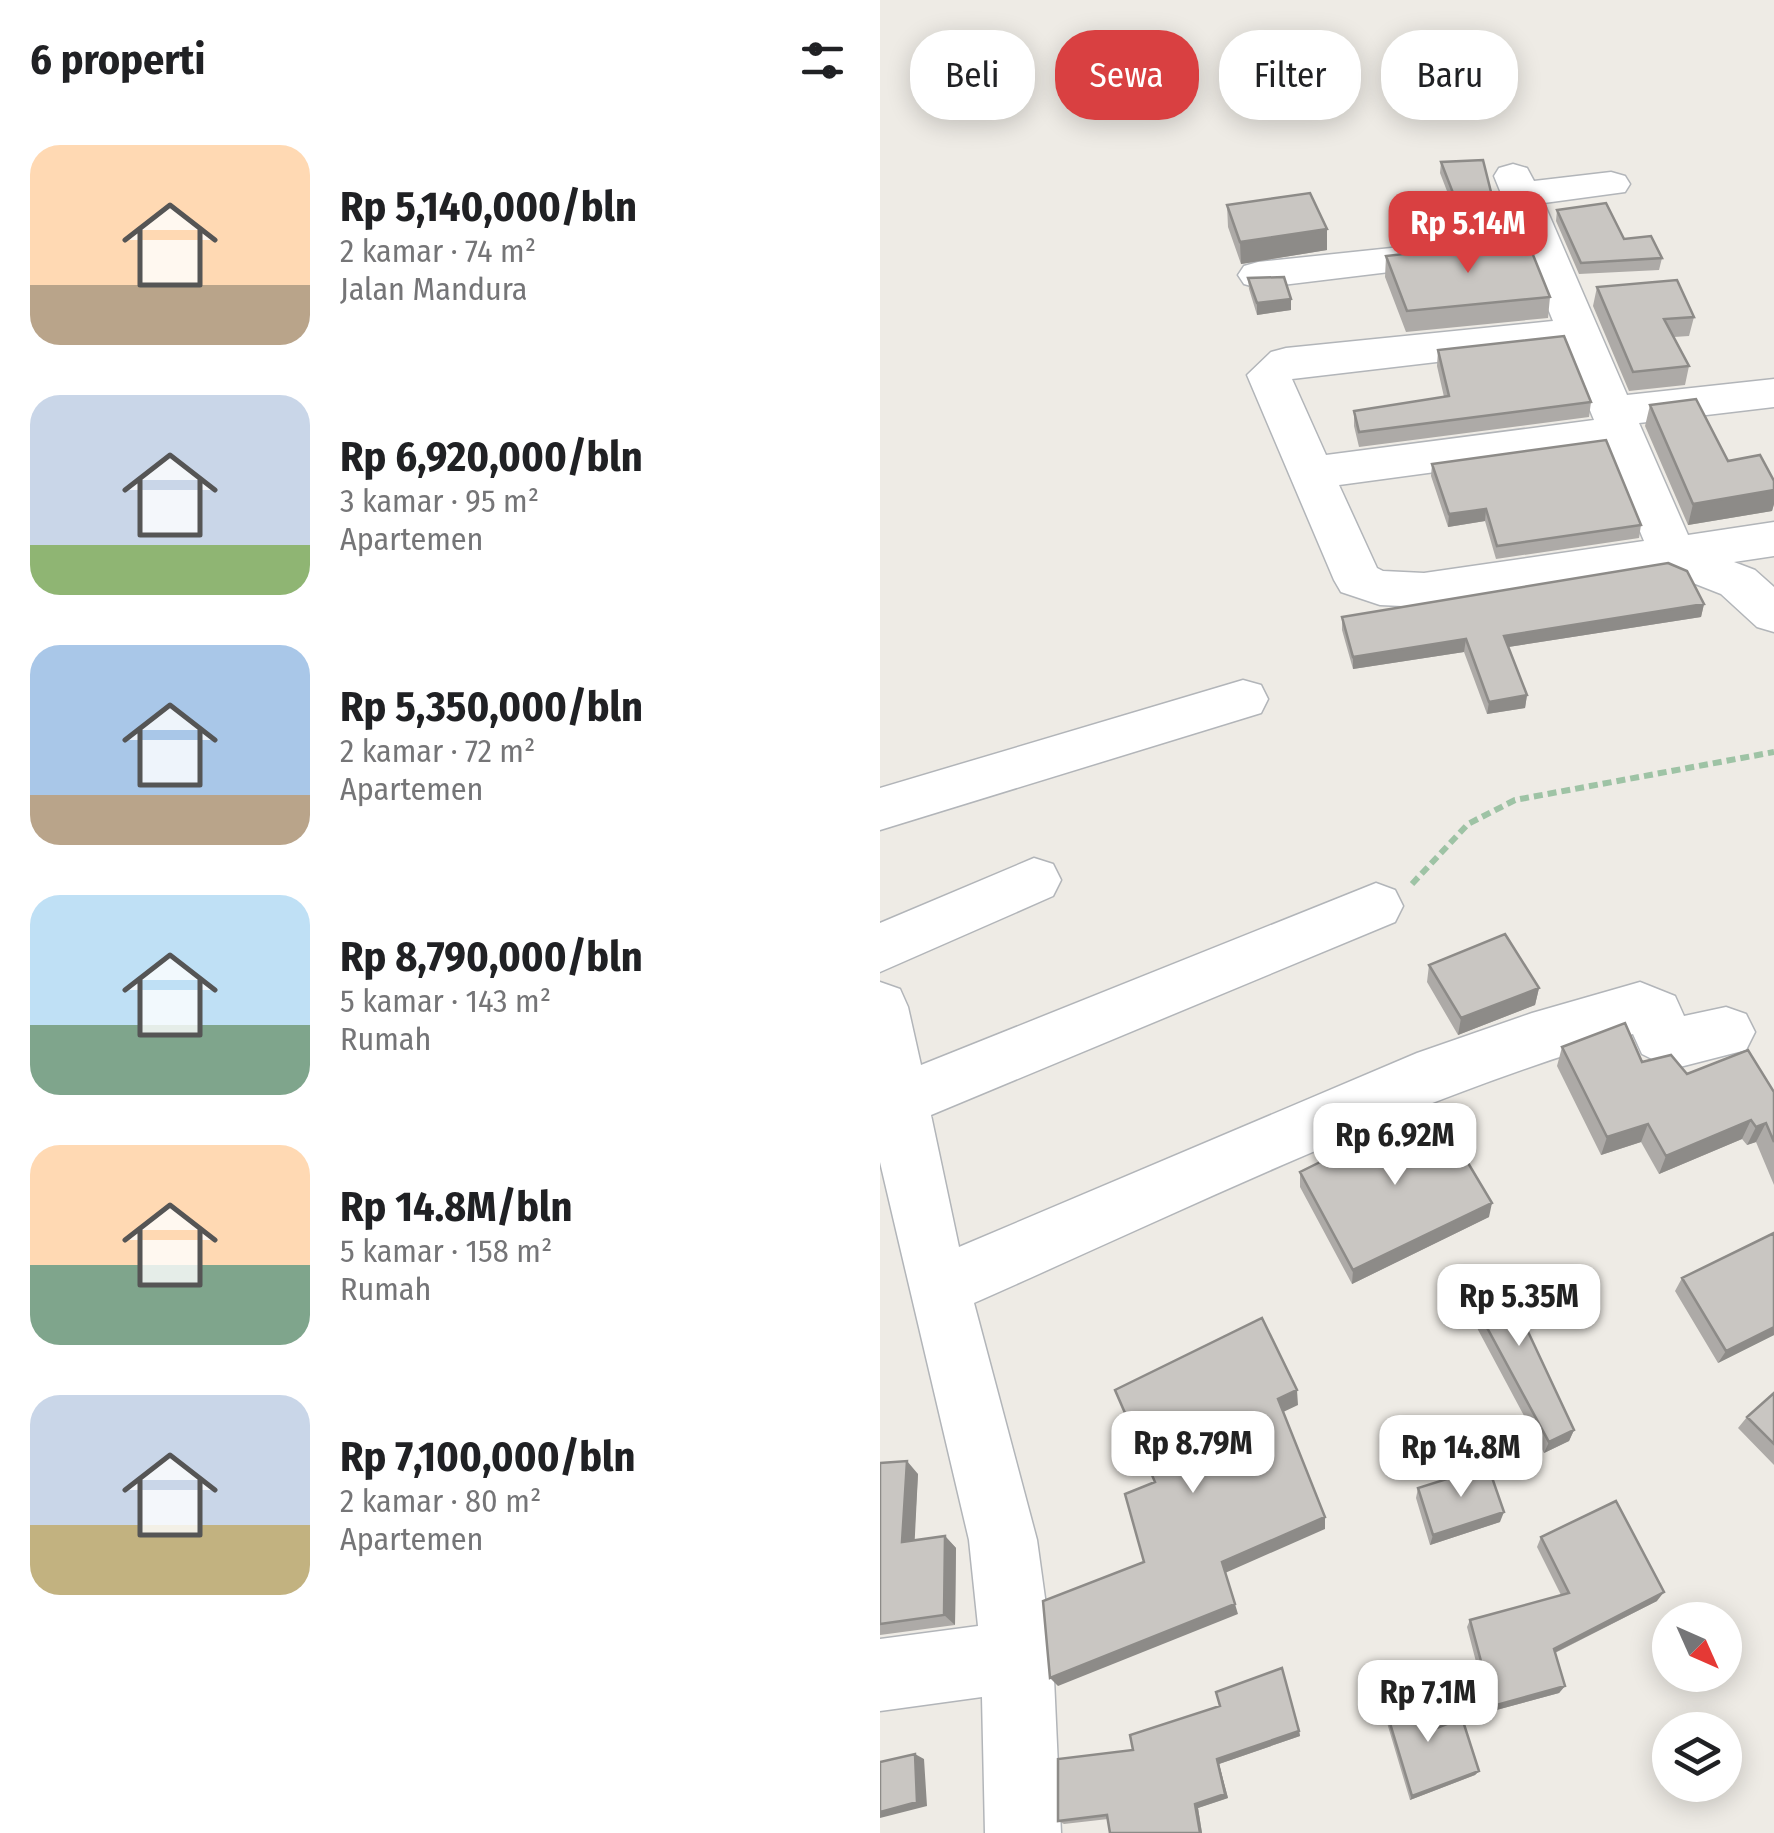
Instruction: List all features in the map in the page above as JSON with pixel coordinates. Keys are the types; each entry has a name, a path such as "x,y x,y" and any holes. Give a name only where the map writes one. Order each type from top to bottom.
{"street":[{"path":"1611,184 1516,185 1540,243 1578,291 1578,332 1674,557 1738,582 1774,614"},
{"path":"1258,276 1540,243"},
{"path":"1578,332 1286,362 1275,367 1268,375 1358,580 1380,588 1424,590 1774,540"},
{"path":"1310,472 1774,393"},
{"path":"880,809 1243,699"},
{"path":"880,948 1034,880"},
{"path":"898,1102 1376,906"},
{"path":"880,1007 939,1287 1003,1540 1017,1656 1024,1833"},
{"path":"939,1287 1417,1079 1532,1038 1640,1007 1655,1014 1662,1036 1672,1044 1684,1045 1726,1032"},
{"path":"880,1675 1017,1656"}],"path":[{"path":"1376,906 1415,881 1468,824 1515,800 1774,752"}],"building":[{"path":"1483,160 1492,196 1503,195 1513,218 1465,224 1441,162"},
{"path":"1310,193 1327,229 1240,242 1227,205"},
{"path":"1606,203 1624,239 1651,236 1662,258 1581,263 1557,210"},
{"path":"1527,240 1550,297 1407,311 1386,256"},
{"path":"1284,277 1291,299 1257,303 1248,278"},
{"path":"1677,280 1694,317 1664,319 1689,366 1633,372 1597,287"},
{"path":"1564,336 1591,402 1359,432 1354,411 1449,396 1438,350"},
{"path":"1696,399 1728,461 1760,455 1774,481 1774,490 1693,504 1650,405"},
{"path":"1606,440 1641,525 1497,546 1486,509 1449,514 1432,464"},
{"path":"1668,563 1687,571 1704,604 1504,636 1527,695 1489,702 1466,639 1353,657 1342,617"},
{"path":"1505,934 1539,988 1461,1018 1429,965"},
{"path":"1625,1023 1642,1062 1671,1055 1687,1074 1748,1050 1774,1092 1774,1142 1766,1123 1756,1127 1751,1120 1666,1156 1648,1124 1607,1137 1562,1047"},
{"path":"1434,1106 1492,1203 1353,1270 1300,1172"},
{"path":"1774,1233 1774,1327 1726,1351 1682,1278"},
{"path":"1506,1267 1530,1318 1523,1321 1574,1430 1549,1442 1464,1285"},
{"path":"1262,1318 1297,1390 1278,1399 1325,1517 1222,1562 1235,1604 1050,1678 1043,1601 1144,1562 1125,1494 1155,1482 1115,1390"},
{"path":"1774,1393 1774,1444 1747,1417"},
{"path":"907,1461 902,1542 945,1536 944,1615 880,1624 880,1463"},
{"path":"1488,1466 1504,1512 1433,1535 1418,1488"},
{"path":"1616,1501 1664,1592 1554,1649 1565,1686 1493,1706 1470,1620 1569,1593 1541,1537"},
{"path":"1282,1668 1299,1731 1217,1759 1225,1794 1195,1804 1200,1833 1110,1833 1107,1815 1058,1821 1058,1759 1133,1750 1130,1735 1220,1706 1216,1692"},
{"path":"1416,1689 1429,1731 1462,1718 1479,1771 1412,1796 1383,1700"},
{"path":"915,1754 917,1802 880,1812 880,1762"}]}
